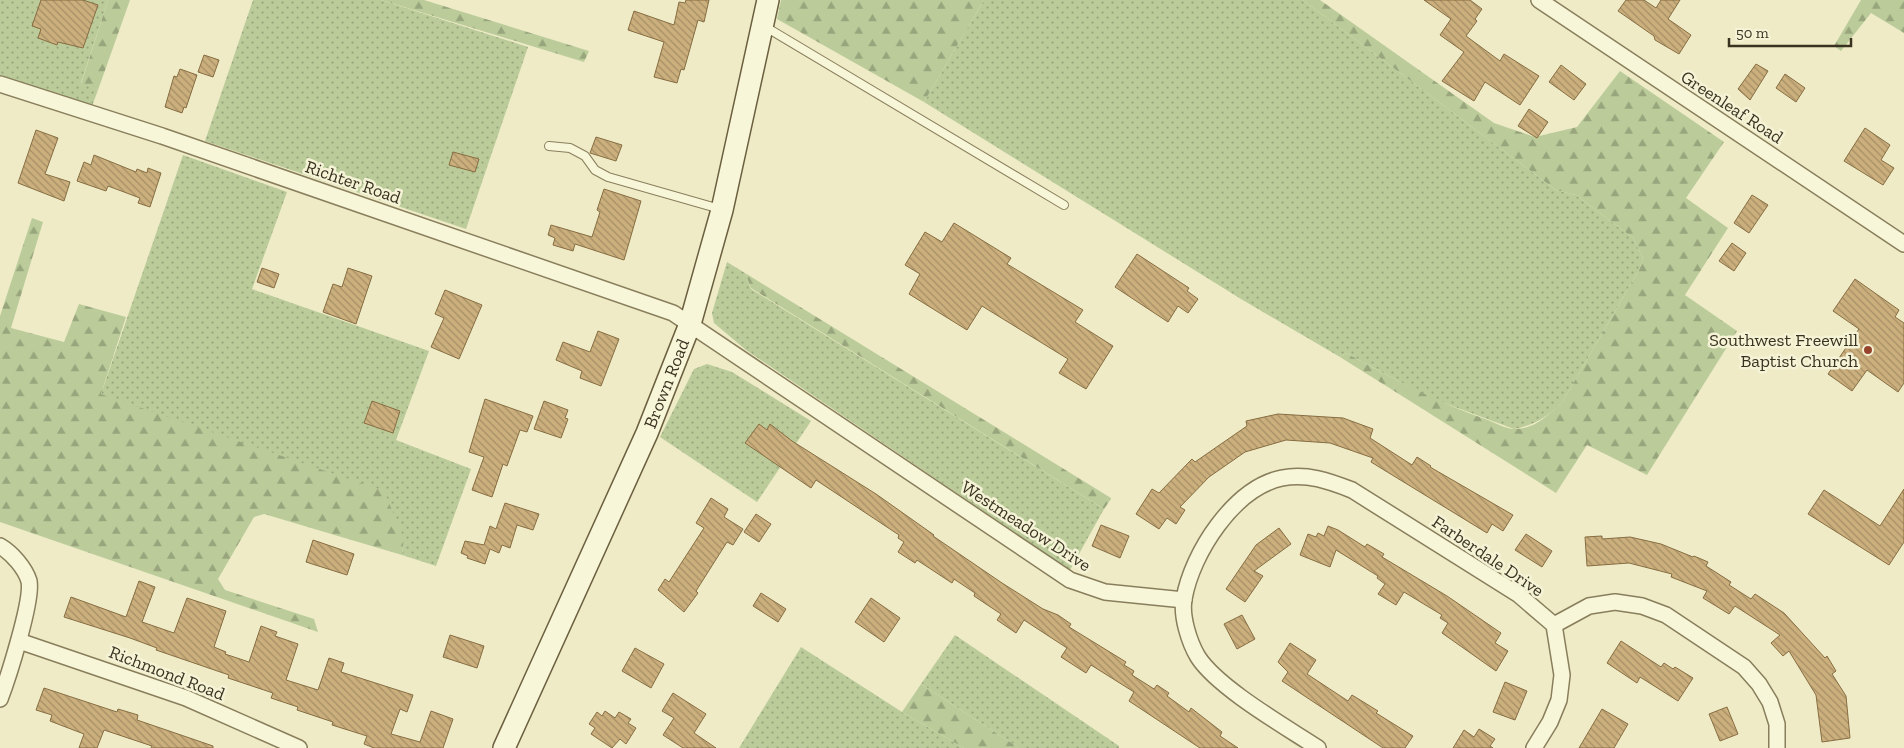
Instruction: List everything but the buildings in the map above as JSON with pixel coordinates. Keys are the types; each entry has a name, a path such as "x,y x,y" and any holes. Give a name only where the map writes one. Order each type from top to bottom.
{"main road":[{"name":"Brown Road","path":"504,748 647,433 690,324 722,210 768,0"}],"street":[{"name":"Greenleaf Road","path":"1540,0 1904,244"},
{"name":"Richter Road","path":"0,84 162,136 645,303 673,313 690,324"},
{"name":"Westmeadow Drive","path":"690,324 1070,580 1105,592 1184,600"},
{"name":"Farberdale Drive","path":"1184,600 1199,556 1224,518 1239,501 1259,486 1282,478 1306,476 1331,482 1352,490 1519,595 1554,625"},
{"path":"0,546 25,569 29,584 19,640 0,699"},
{"path":"1184,600 1187,631 1199,657 1224,685 1318,748"},
{"path":"1534,748 1550,722 1559,700 1562,675 1554,625 1589,606 1615,602 1642,606 1666,616 1744,667 1759,684 1770,702 1777,724 1776,748"},
{"name":"Richmond Road","path":"19,640 186,698 299,748"}],"lane":[{"path":"763,24 1064,205"},
{"path":"549,146 570,148 585,156 595,170 608,178 722,210"}],"green space":[{"path":"0,0 108,0 81,83 98,90 92,106 0,75"},
{"path":"108,0 130,0 98,90 81,84"},
{"path":"253,0 381,0 528,47 466,229 205,141"},
{"path":"381,0 424,0 589,51 584,62"},
{"path":"781,0 984,0 924,102 777,19"},
{"path":"984,0 1303,0 1556,190 1576,195 1633,238 1643,258 1639,270 1563,401 1541,420 1514,429 1428,397 1346,353 1340,357 1241,299 924,102"},
{"path":"1303,0 1320,0 1494,123 1535,137 1577,127 1620,71 1724,142 1686,198 1728,228 1685,295 1737,331 1647,475 1587,445 1556,493 1340,357 1346,353 1432,397 1504,427 1521,429 1528,427 1547,416 1563,401 1639,270 1643,258 1633,238 1576,195 1556,190"},
{"path":"1861,0 1904,0 1904,33 1871,13 1841,51 1834,46"},
{"path":"183,155 287,192 252,289 429,351 396,440 471,469 436,566 402,555 404,539 101,394"},
{"path":"32,218 43,222 11,328 64,342 79,304 126,317 101,394 384,491 404,539 402,555 264,514 254,517 218,579 225,590 314,619 318,632 0,522 0,316"},
{"path":"727,262 745,273 751,289 1104,509 1070,570 746,350 714,323 712,313"},
{"path":"745,273 1111,499 1104,509 751,288"},
{"path":"707,364 732,372 811,421 757,502 660,437 694,369"},
{"path":"955,635 1119,746 1119,748 1019,748 921,684"},
{"path":"801,647 902,712 964,748 739,748"},
{"path":"921,684 1019,748 964,748 902,712"}],"place":[{"name":"Southwest Freewill Baptist Church","path":"1868,350"}]}
